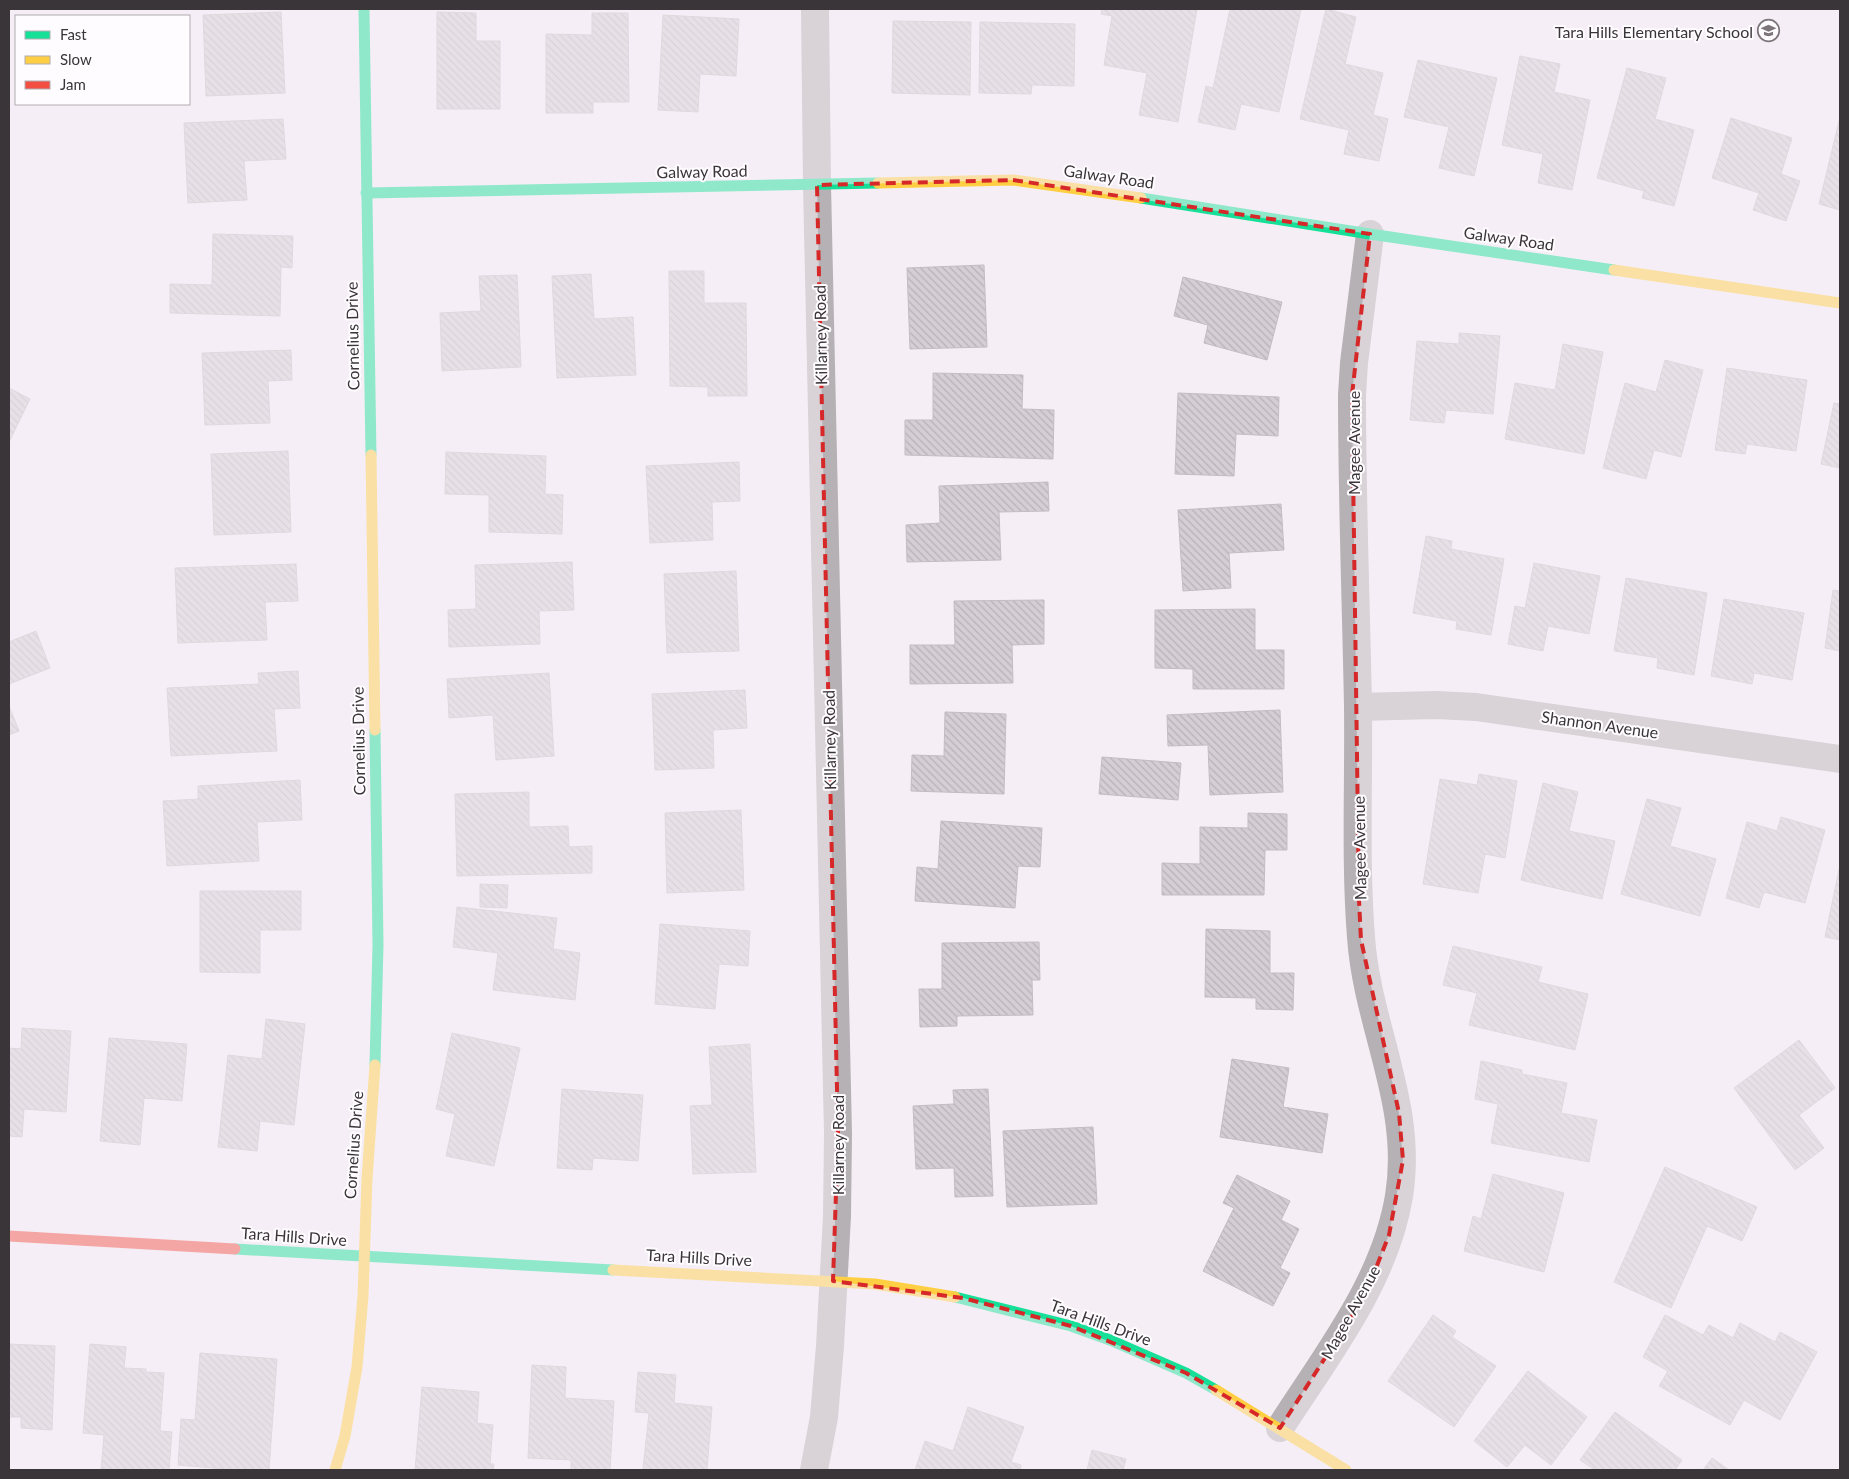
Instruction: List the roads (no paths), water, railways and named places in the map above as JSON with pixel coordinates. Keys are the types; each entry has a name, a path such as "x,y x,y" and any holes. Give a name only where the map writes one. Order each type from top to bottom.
{"street":[{"name":"Cornelius Drive","path":"335,1470 355,1393 361,1315 366,1187 373,1101 378,945 364,9"},
{"name":"Killarney Road","path":"814,1470 824,1416 837,1216 838,1134 817,185 816,9"},
{"name":"Galway Road","path":"366,193 1013,180 1088,188 1370,234 1840,303"},
{"name":"Magee Avenue","path":"1280,1428 1354,1313 1374,1273 1392,1226 1399,1197 1403,1160 1399,1113 1368,981 1361,940 1352,395 1354,362 1370,234"},
{"name":"Shannon Avenue","path":"1358,707 1436,705 1476,707 1840,759"},
{"name":"Tara Hills Drive","path":"9,1236 875,1284 962,1298 1071,1326 1110,1340 1186,1373 1280,1428 1346,1470"}],"place":[{"name":"Tara Hills Elementary School","path":"1769,31"}]}
